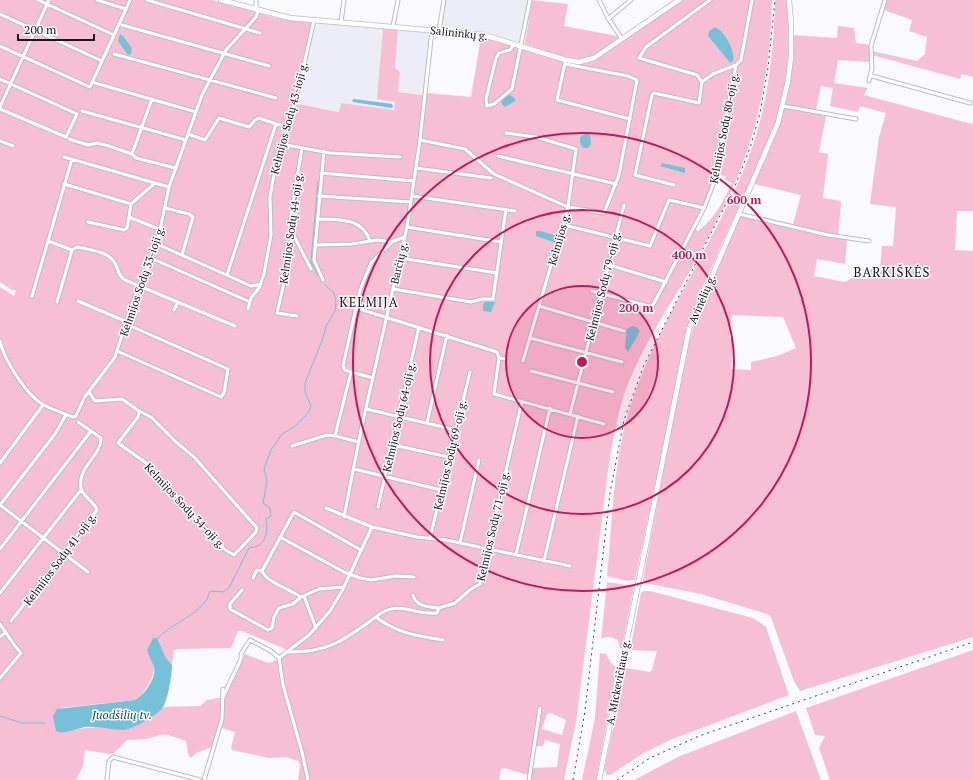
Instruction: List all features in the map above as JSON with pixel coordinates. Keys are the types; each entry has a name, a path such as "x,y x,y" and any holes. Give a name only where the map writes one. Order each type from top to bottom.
{"main road":[{"name":"Salininkų g.","path":"221,0 280,16 484,35 521,45 565,62 589,60 599,55 679,0"},
{"name":"Avinėlių g.","path":"638,583 689,330 772,139 783,106 791,57 789,0"},
{"name":"A. Mickevičiaus g.","path":"599,780 638,583"}],"street":[{"path":"38,0 114,35"},
{"path":"49,0 0,108 68,138 88,145 97,143 109,146 132,154 136,158 175,168"},
{"path":"97,0 126,9"},
{"path":"0,46 90,87 130,0"},
{"path":"147,0 260,33"},
{"path":"256,0 257,10"},
{"path":"340,22 344,0"},
{"path":"393,26 398,0"},
{"path":"439,30 444,0"},
{"path":"514,43 510,50 499,53 496,58 486,99 486,106 491,106 499,98 512,91 530,0"},
{"path":"599,0 608,19 622,39"},
{"path":"608,19 631,0"},
{"path":"674,185 635,175 652,94 654,93 699,103 702,82 697,75 639,58 646,47 710,0"},
{"name":"Kelmijos Sodų 80-oji g.","path":"601,294 652,307 666,282 704,208 713,185 736,65 742,59 752,0"},
{"path":"869,82 872,76 871,46 885,0"},
{"name":"Kelmijos Sodų 33-ioji g.","path":"66,415 75,417 89,392 113,361 139,286 157,244 169,188 196,112 228,46 256,17 257,10"},
{"path":"0,14 102,61"},
{"name":"Kelmijos Sodų 43-ioji g.","path":"248,309 250,302 260,284 268,258 271,235 270,197 280,144 297,96 314,20"},
{"path":"122,25 268,66"},
{"name":"Barčių g.","path":"344,517 358,442 407,227 420,140 432,30"},
{"path":"114,54 276,98"},
{"path":"506,133 536,137 574,147 576,150 568,207 603,214 616,184 630,119 637,84 636,79 565,62 557,100 630,119"},
{"path":"702,82 718,71 736,65"},
{"path":"872,76 970,103"},
{"path":"0,80 77,114 68,138"},
{"path":"95,83 196,112"},
{"path":"132,154 152,99"},
{"path":"783,106 856,119"},
{"path":"82,111 186,140"},
{"path":"188,134 205,140 219,118 249,127 255,120 260,118 286,126"},
{"path":"227,275 276,124"},
{"name":"Kelmijos g.","path":"420,140 467,150 494,174 568,207 564,225 523,361"},
{"path":"0,141 13,146"},
{"path":"280,144 324,152 400,158"},
{"name":"Kelmijos Sodų 44-oji g.","path":"297,316 278,313 288,266 292,232 291,214 302,148"},
{"path":"323,280 315,265 315,245 324,152"},
{"path":"498,156 616,184"},
{"path":"64,157 169,188"},
{"path":"32,296 72,159"},
{"path":"416,168 491,178"},
{"path":"321,173 414,182"},
{"path":"88,222 124,230 127,228 131,204 155,183"},
{"path":"64,184 131,204"},
{"path":"319,196 411,202"},
{"path":"412,196 515,211"},
{"path":"564,225 650,246 669,200 704,208"},
{"name":"Kelmijos Sodų 79-oji g.","path":"570,414 624,205"},
{"path":"165,208 189,214 194,218 182,255"},
{"path":"393,289 471,302 493,298 506,210"},
{"path":"739,214 828,235 869,241"},
{"path":"129,217 161,230"},
{"path":"318,218 347,221 359,225 366,231 370,241"},
{"path":"407,227 501,242"},
{"path":"292,232 311,269"},
{"path":"373,378 345,370 343,366 360,290 371,263 394,242 405,237"},
{"path":"315,245 352,244 381,240 394,242"},
{"path":"48,241 72,250"},
{"path":"157,244 251,286 260,284"},
{"path":"57,302 72,250 77,247 108,255 115,263 121,278 235,326"},
{"path":"151,258 250,302"},
{"path":"400,258 497,273"},
{"path":"609,265 666,282"},
{"path":"592,291 601,294"},
{"path":"78,301 228,369 224,393 221,397 117,352"},
{"path":"174,310 178,302"},
{"path":"540,306 624,331"},
{"path":"356,308 447,335 497,352 499,358 494,394 550,408 604,424"},
{"name":"Kelmijos Sodų 64-oji g.","path":"378,507 419,327"},
{"path":"427,423 447,335"},
{"path":"530,338 622,362"},
{"path":"0,341 16,377 43,405 66,415 55,434 0,505 88,572"},
{"path":"499,358 506,359"},
{"path":"531,371 613,392"},
{"path":"335,436 351,372"},
{"name":"Kelmijos Sodų 69-oji g.","path":"430,538 470,372"},
{"name":"Kelmijos Sodų 34-oji g.","path":"89,392 95,401 122,399 139,411 151,417 176,442 194,457 257,528 256,532 234,555 231,555 224,549 149,465 118,443 138,417 139,411"},
{"name":"Kelmijos Sodų 71-oji g.","path":"376,617 383,611 391,608 437,613 439,608 455,603 471,589 480,584 522,401"},
{"path":"0,463 43,405"},
{"path":"516,555 550,408"},
{"path":"366,409 456,430"},
{"path":"544,561 578,416"},
{"path":"0,593 81,490 81,474 101,441 100,436 78,422"},
{"path":"0,549 91,431"},
{"path":"292,446 327,435 358,442"},
{"path":"393,444 449,457"},
{"path":"460,543 479,460"},
{"path":"354,469 441,490"},
{"name":"Kelmijos Sodų 41-oji g.","path":"11,621 97,510 81,490"},
{"path":"326,508 344,517 372,527 417,537 460,543 570,566"},
{"path":"262,571 293,512 296,512 362,550"},
{"path":"279,658 316,628 330,611 342,591 372,527"},
{"path":"280,536 349,574 371,580 396,576 414,577"},
{"path":"252,578 257,570 262,571"},
{"path":"262,571 265,578 302,597 316,628"},
{"path":"242,590 230,604 230,608 268,630 273,626 274,617 279,608 293,604 302,597 319,589 344,586"},
{"path":"413,595 415,600 425,607 439,608"},
{"path":"286,652 304,653 326,649 351,635 376,617 389,626 405,633 443,640"},
{"path":"0,624 5,633 22,653 0,678"},
{"path":"0,637 5,633"},
{"path":"223,697 241,659 241,654 250,640 271,651 279,658 283,685 302,752 308,780"},
{"path":"204,780 222,719 223,689"},
{"path":"529,780 540,708"},
{"path":"107,780 108,761 113,757 200,780"}],"shaded area":[{"path":"0,0 213,0 276,18 312,22 293,103 339,112 341,103 394,110 395,102 377,99 383,27 398,29 395,68 400,72 398,92 423,95 426,93 471,97 481,37 576,62 600,57 682,0 772,0 769,46 763,92 752,137 744,159 736,180 710,235 646,345 624,395 615,429 609,463 576,722 564,780 531,780 532,776 504,768 501,769 499,780 298,780 300,765 298,761 286,757 269,758 232,750 231,748 235,732 218,727 212,747 196,753 191,758 188,754 186,741 165,734 145,739 127,740 114,753 110,754 85,750 83,766 76,780 0,780 0,287 14,296 16,290 12,290 0,282","holes":["716,27 722,33 730,63 708,36","718,175 726,176 725,180 732,183 722,203 704,226 698,231 695,229","238,631 242,631 290,651 277,660 268,663 245,654 223,697 207,700 200,706 163,707 144,722 114,729 102,727 74,729 60,708 135,700 138,698 148,685 153,674 154,670 149,646 154,638 157,638 166,658 172,665 174,650 231,648","551,713 566,720 562,735 542,729 547,714","545,740 560,744 557,767 531,768 533,746 543,746"]},
{"path":"446,0 532,0 525,44 489,34 444,28 442,25"},
{"path":"532,0 568,4 564,26 623,37 594,56 577,59 559,56 525,44"},
{"path":"775,0 787,0 789,31 786,76 777,121 701,291 688,327 635,580 628,581 607,576 615,484 627,417 634,395 659,336 720,221 734,192 754,143 760,123 771,62"},
{"path":"887,0 973,0 973,77 962,74 960,79 872,55 872,51 917,61 925,54 927,37 909,31 912,20 884,10"},
{"path":"312,22 383,27 377,99 396,102 394,110 341,103 339,112 293,103"},
{"path":"838,26 854,28 856,43 870,45 870,62 838,60 834,83 868,88 864,95 972,124 973,122 973,211 957,211 955,250 973,251 973,637 800,691 793,679 771,617 767,614 701,594 645,583 643,580 683,365 694,326 715,271 740,216 792,228 801,195 754,184 779,124 793,35 837,38","holes":["821,86 833,88 830,106 858,112 860,106 886,113 879,137 870,204 896,207 893,246 882,246 880,270 869,269 868,279 852,278 845,282 814,276 817,259 845,264 847,239 838,238 841,201 823,198 828,154 819,152 826,116 815,114","732,315 783,317 796,348 777,356 751,362 751,370 731,369 733,339 729,338"]},
{"path":"398,29 427,32 430,35 423,94 398,92 400,73 395,68"},
{"path":"607,582 634,586 622,648 620,648 618,640 616,639 607,637 601,639"},
{"path":"644,591 650,591 753,618 766,627 789,695 670,740 642,754 610,775 607,775 604,770 626,668 650,672 652,670 657,651 630,650 641,593"},
{"path":"973,650 973,780 830,780 819,748 825,736 815,735 806,708"},
{"path":"600,653 606,654 611,663 617,668 596,780 582,780 595,718"},
{"path":"796,711 821,780 634,780 680,756"}],"water":[{"path":"715,27 722,32 731,47 733,52 733,61 730,63 708,36 709,31"},
{"path":"120,34 132,48 131,54 128,55 118,41"},
{"path":"510,95 515,98 515,101 505,107 501,100"},
{"path":"352,100 392,104 393,107 391,108 353,102"},
{"path":"586,133 590,135 591,144 588,148 583,148 580,143 580,137"},
{"path":"662,163 685,168 685,173 660,166"},
{"path":"536,231 557,236 556,243 536,236"},
{"path":"485,302 495,302 491,312 483,311 483,304"},
{"path":"632,326 636,327 640,331 628,352 625,348 627,329"},
{"name":"Juodšilių tv.","path":"153,638 157,638 166,658 172,665 168,693 165,704 160,711 144,722 123,730 91,727 63,732 56,731 53,716 57,709 135,700 142,695 149,686 154,672 147,650"}],"waterway":[{"path":"318,181 311,262 318,275"},
{"path":"157,639 200,608 206,601 210,591 223,592 229,588 249,548 259,545 266,535 266,519 271,516 270,508 263,503 267,481 264,469 271,450 282,434 294,427 308,413 311,406 305,392 305,383 323,338 326,326 335,311 336,301 334,293 325,285"},
{"path":"0,716 22,723 45,723"}],"railway":[{"path":"573,780 585,711 610,493 624,420 644,365 735,186 750,148 760,113 768,68 775,0"},
{"path":"617,780 650,758 699,736 973,642"}],"district":[{"name":"BARKIŠKĖS","path":"892,272"},
{"name":"KELMIJA","path":"369,302"}]}
